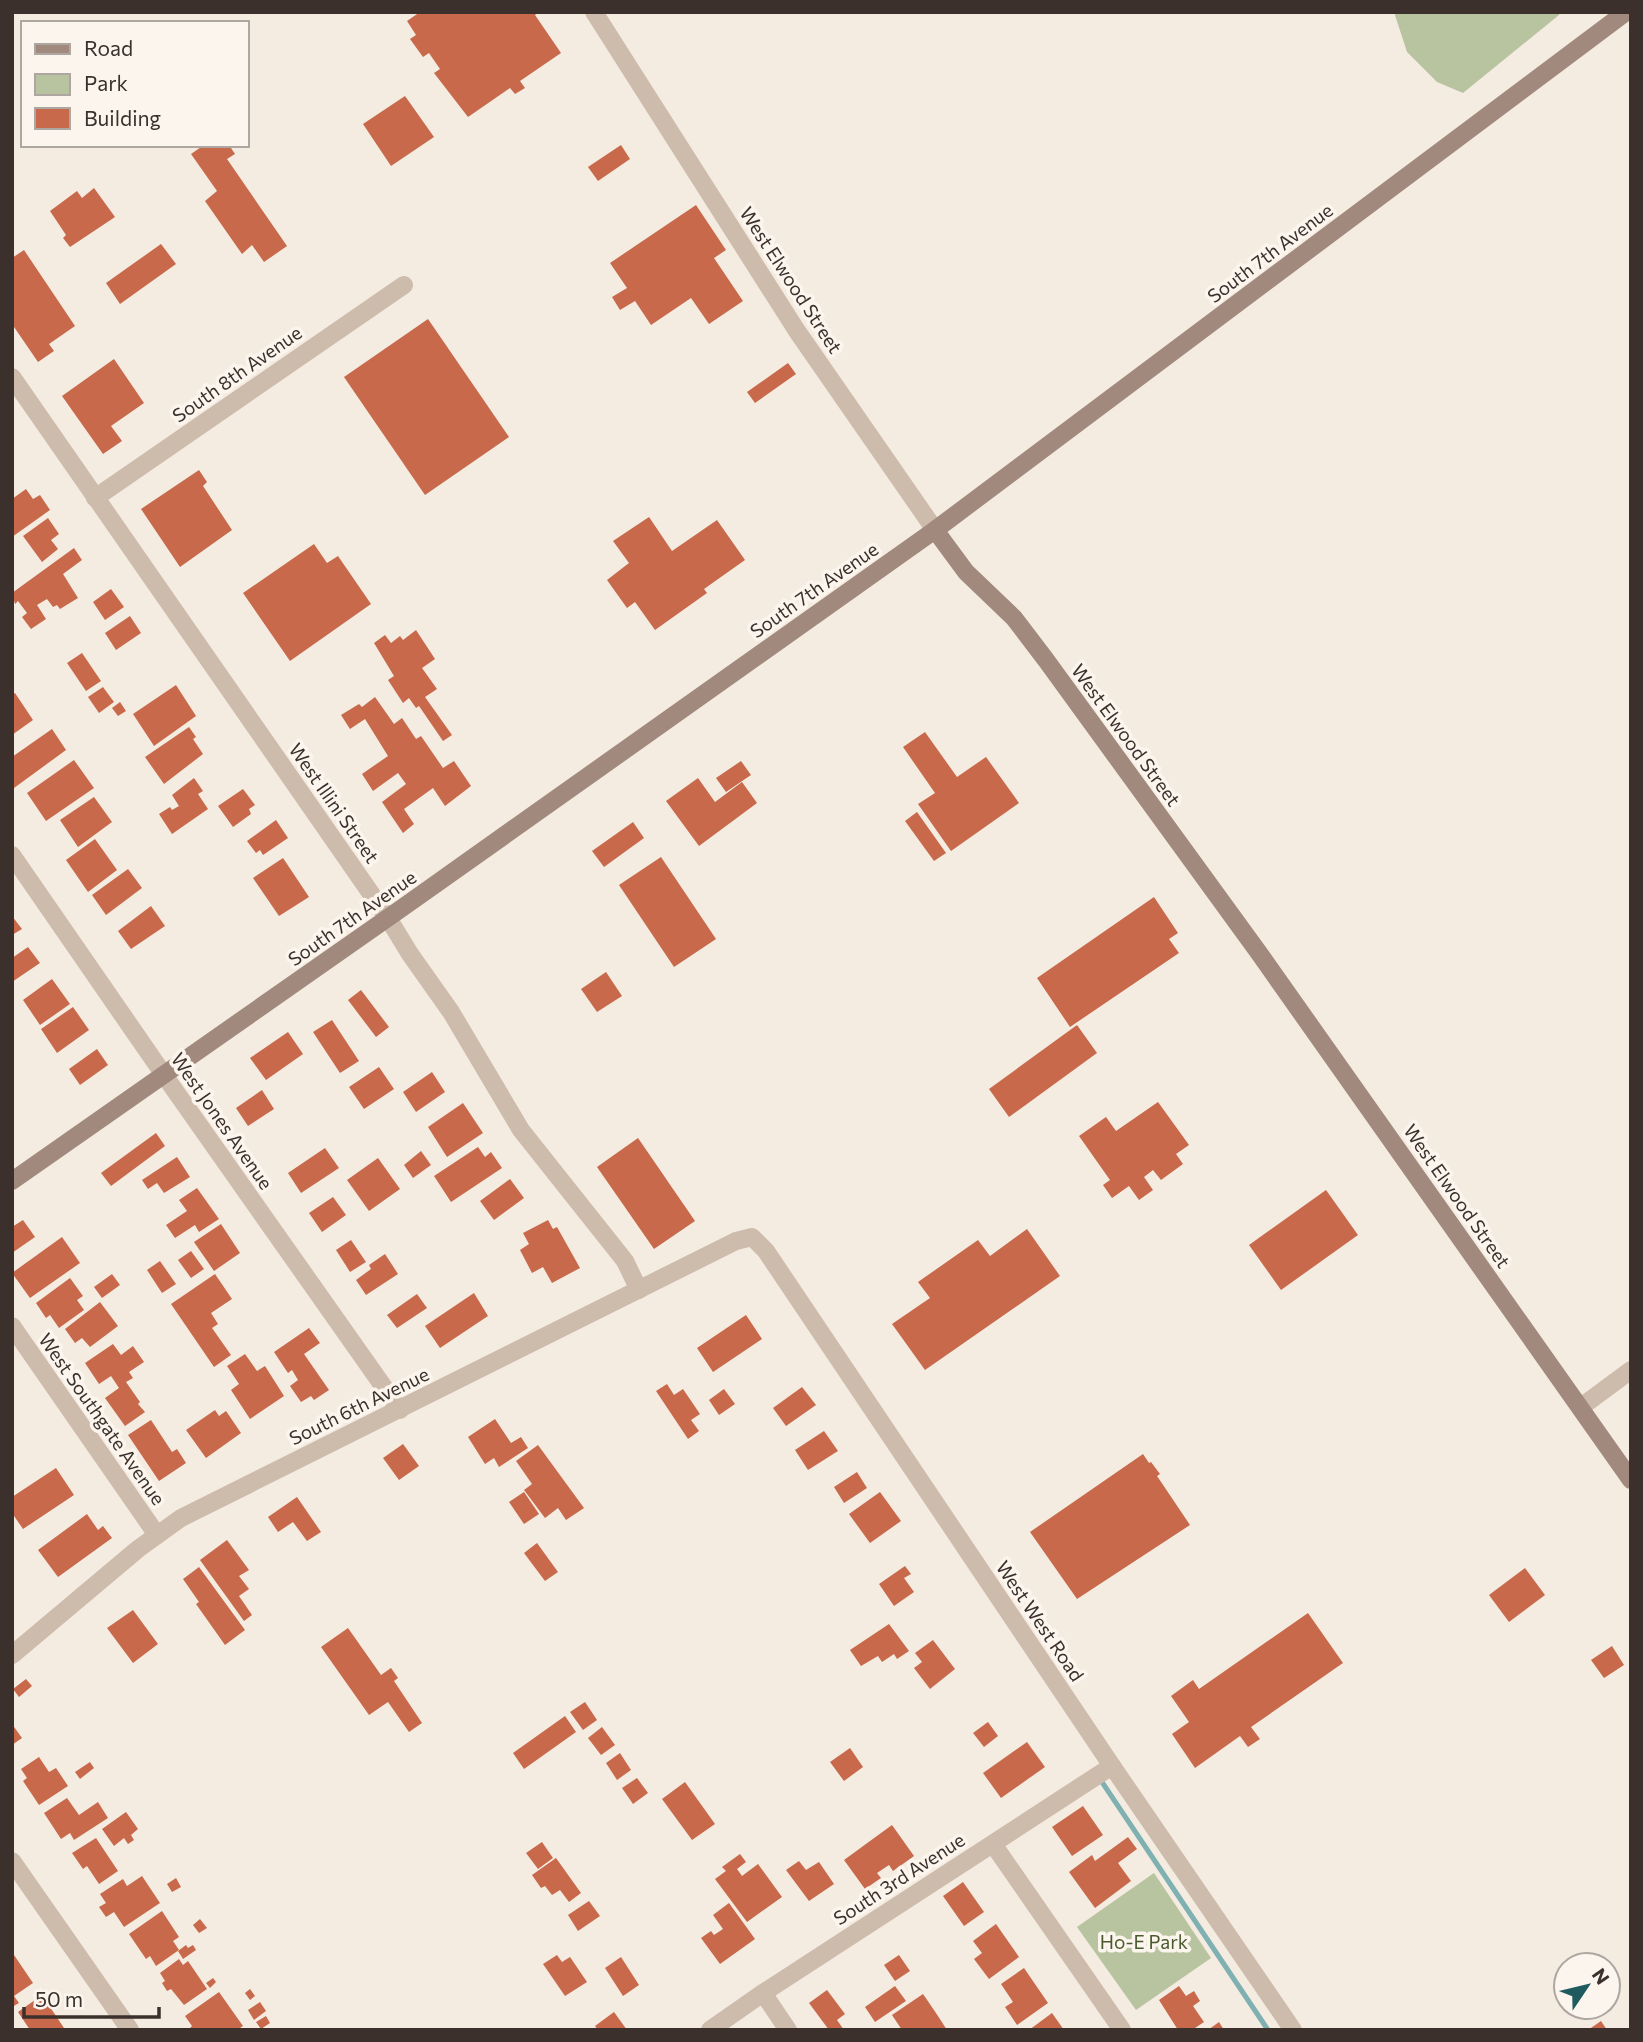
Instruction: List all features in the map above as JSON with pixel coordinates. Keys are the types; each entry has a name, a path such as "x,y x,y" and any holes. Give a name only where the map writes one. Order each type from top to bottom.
{"main road":[{"name":"South 7th Avenue","path":"12,1181 935,530 1626,12"},
{"name":"West Elwood Street","path":"935,530 966,572 1014,618 1046,660 1259,953 1631,1480"}],"street":[{"name":"West Elwood Street","path":"594,12 797,331 935,530"},
{"name":"South 8th Avenue","path":"94,498 404,285"},
{"name":"West Illini Street","path":"12,377 388,918 451,1012 521,1130 625,1261 639,1290"},
{"name":"West Jones Avenue","path":"12,855 400,1410"},
{"name":"South 6th Avenue","path":"12,1655 181,1518 736,1241 751,1237"},
{"name":"West West Road","path":"751,1237 766,1251 1293,2030"},
{"name":"West Southgate Avenue","path":"12,1326 157,1535"},
{"path":"1581,1407 1631,1370"},
{"name":"South 3rd Avenue","path":"710,2030 762,1993 1112,1766"},
{"path":"993,1844 1122,2030"},
{"path":"12,1861 130,2030"},
{"path":"762,1993 788,2030"}],"green space":[{"path":"1394,12 1560,12 1463,93 1437,82 1407,52"},
{"name":"Ho-E Park","path":"1154,1873 1211,1958 1136,2010 1077,1927"}],"building":[{"path":"420,12 539,12 535,15 561,53 520,81 525,88 515,94 510,88 468,117 434,73 440,69 429,53 423,57 410,39 416,35 407,21"},
{"path":"405,96 434,137 391,166 363,124"},
{"path":"621,145 630,159 598,181 588,167"},
{"path":"201,147 230,147 235,154 227,159 287,246 264,262 252,245 242,254 205,201 217,191 191,154"},
{"path":"94,188 115,217 70,247 63,238 66,235 50,211 77,191 82,198"},
{"path":"696,205 726,250 714,258 743,301 709,324 691,298 651,325 635,301 620,310 612,297 627,288 610,263"},
{"path":"161,244 176,264 120,304 106,283"},
{"path":"24,250 75,326 49,344 54,351 38,362 12,324 12,258"},
{"path":"428,319 509,437 425,495 344,377"},
{"path":"114,359 144,403 111,426 122,441 103,454 62,396"},
{"path":"788,363 796,374 755,403 747,392"},
{"path":"199,470 207,482 203,486 232,530 180,567 141,509"},
{"path":"26,489 33,499 40,495 50,510 12,537 12,499"},
{"path":"649,517 672,551 717,520 745,560 704,589 707,593 655,630 635,602 627,608 607,580 629,563 613,541"},
{"path":"48,518 59,534 51,540 58,549 42,562 23,536"},
{"path":"314,544 327,563 338,556 371,604 290,661 243,593"},
{"path":"74,548 82,560 63,574 78,598 60,609 57,605 53,607 47,599 37,605 46,619 31,629 22,617 27,613 18,601 15,604 12,593"},
{"path":"111,589 124,607 105,620 93,602"},
{"path":"130,616 141,633 116,650 105,633"},
{"path":"416,630 435,659 422,668 437,689 425,697 452,735 443,741 419,706 416,708 409,698 403,703 388,680 394,676 374,643 385,635 391,643 400,636 403,640"},
{"path":"82,653 101,681 86,691 67,663"},
{"path":"176,685 196,716 154,746 133,714"},
{"path":"103,687 114,702 99,713 88,697"},
{"path":"15,693 33,720 12,735 12,695"},
{"path":"375,697 394,724 402,718 416,739 421,736 443,768 454,761 471,786 445,806 433,788 404,809 414,824 403,833 382,802 406,784 398,773 373,791 362,774 388,756 365,719 350,729 341,715 359,704 362,707"},
{"path":"120,702 126,711 118,716 112,708"},
{"path":"189,727 203,754 164,784 145,757"},
{"path":"52,729 66,750 14,788 12,757"},
{"path":"925,732 957,777 986,757 1019,803 951,851 918,804 935,793 903,747"},
{"path":"74,760 94,788 46,821 27,793"},
{"path":"741,761 751,775 726,792 716,778"},
{"path":"194,778 203,791 198,794 208,809 172,834 159,814 170,807 172,810 179,806 172,795"},
{"path":"698,778 715,802 742,782 757,803 699,846 666,801"},
{"path":"243,789 255,805 249,809 251,814 233,827 218,806"},
{"path":"94,797 112,822 78,847 60,820"},
{"path":"917,812 946,853 934,861 905,821"},
{"path":"276,820 288,838 263,855 260,850 256,853 247,841"},
{"path":"633,822 644,838 604,867 592,851"},
{"path":"95,839 117,870 88,892 66,860"},
{"path":"661,857 716,939 674,967 619,885"},
{"path":"283,858 309,897 279,916 253,878"},
{"path":"128,869 142,888 106,915 92,895"},
{"path":"1154,897 1178,933 1169,939 1179,953 1070,1027 1037,978"},
{"path":"151,906 165,926 131,949 118,931"},
{"path":"12,916 22,929 12,935"},
{"path":"28,947 40,963 12,982 12,958"},
{"path":"606,972 622,996 597,1012 581,989"},
{"path":"52,979 70,1004 40,1025 23,1000"},
{"path":"361,990 389,1027 376,1037 348,1000"},
{"path":"73,1007 89,1030 57,1053 41,1029"},
{"path":"332,1020 359,1061 340,1073 313,1032"},
{"path":"1077,1025 1097,1053 1009,1117 989,1089"},
{"path":"288,1032 303,1054 266,1080 250,1058"},
{"path":"97,1049 108,1065 80,1085 69,1069"},
{"path":"379,1067 394,1089 364,1109 349,1087"},
{"path":"432,1072 445,1092 416,1112 403,1092"},
{"path":"262,1090 274,1109 248,1126 236,1108"},
{"path":"1158,1102 1189,1145 1176,1154 1183,1164 1161,1180 1153,1170 1144,1177 1153,1190 1139,1200 1129,1186 1112,1198 1103,1185 1110,1180 1079,1136 1106,1117 1116,1131"},
{"path":"463,1103 483,1133 447,1157 428,1127"},
{"path":"156,1133 165,1146 111,1186 101,1173"},
{"path":"638,1138 695,1221 654,1249 597,1167"},
{"path":"478,1147 485,1157 491,1152 502,1168 451,1202 434,1176"},
{"path":"325,1148 339,1168 301,1193 288,1173"},
{"path":"421,1151 431,1165 413,1178 404,1165"},
{"path":"177,1157 190,1177 164,1193 157,1183 148,1189 142,1180"},
{"path":"378,1158 400,1189 369,1211 347,1180"},
{"path":"510,1179 524,1198 494,1220 480,1201"},
{"path":"197,1188 219,1219 199,1232 195,1225 175,1238 166,1225 187,1211 179,1200"},
{"path":"1326,1190 1358,1235 1281,1290 1249,1245"},
{"path":"333,1197 346,1215 322,1232 309,1213"},
{"path":"23,1220 35,1237 12,1253 12,1227"},
{"path":"548,1220 553,1229 557,1227 580,1268 552,1283 543,1267 532,1273 520,1250 529,1244 523,1233"},
{"path":"221,1224 240,1253 214,1271 194,1242"},
{"path":"1027,1229 1060,1276 925,1370 892,1324 930,1298 918,1282 978,1240 990,1256"},
{"path":"62,1237 80,1263 30,1298 12,1273"},
{"path":"351,1240 366,1262 350,1272 336,1250"},
{"path":"191,1251 204,1269 191,1278 178,1260"},
{"path":"385,1254 398,1274 366,1295 356,1280 371,1269 369,1265"},
{"path":"160,1261 176,1284 162,1293 147,1270"},
{"path":"112,1274 120,1285 102,1298 94,1287"},
{"path":"215,1274 232,1299 211,1313 218,1324 212,1328 231,1355 214,1367 171,1304"},
{"path":"70,1278 83,1296 77,1300 84,1310 59,1328 50,1315 46,1318 36,1303"},
{"path":"474,1293 488,1316 440,1348 425,1326"},
{"path":"417,1294 427,1308 397,1328 387,1315"},
{"path":"100,1302 118,1326 90,1347 82,1338 75,1343 65,1329"},
{"path":"746,1315 762,1339 713,1372 697,1348"},
{"path":"309,1328 320,1343 304,1354 329,1390 314,1400 311,1396 301,1402 290,1386 298,1380 292,1370 288,1373 274,1352"},
{"path":"113,1344 121,1355 133,1346 144,1362 129,1372 133,1378 126,1382 145,1412 125,1426 105,1398 119,1388 111,1376 99,1384 85,1363"},
{"path":"245,1354 257,1371 265,1366 284,1396 250,1419 231,1390 239,1384 227,1366"},
{"path":"667,1384 674,1395 683,1389 700,1414 691,1420 699,1431 688,1439 656,1391"},
{"path":"802,1387 816,1405 786,1426 773,1408"},
{"path":"724,1389 735,1404 719,1415 709,1400"},
{"path":"215,1410 219,1416 226,1411 241,1433 206,1458 186,1430"},
{"path":"495,1419 511,1443 521,1437 528,1448 499,1467 494,1458 485,1464 468,1437"},
{"path":"151,1420 172,1452 177,1449 186,1463 159,1481 128,1435"},
{"path":"824,1431 838,1451 808,1470 795,1450"},
{"path":"403,1444 419,1466 399,1480 383,1458"},
{"path":"538,1445 584,1508 566,1520 558,1508 545,1518 524,1490 532,1484 516,1461"},
{"path":"1143,1454 1160,1474 1157,1476 1190,1525 1077,1599 1030,1532"},
{"path":"56,1468 74,1495 23,1529 12,1513 12,1497"},
{"path":"857,1472 867,1488 844,1503 834,1487"},
{"path":"524,1492 539,1514 524,1524 509,1502"},
{"path":"880,1492 901,1521 870,1543 849,1514"},
{"path":"297,1497 321,1532 307,1541 293,1522 278,1532 268,1517"},
{"path":"87,1514 98,1530 103,1526 112,1538 58,1577 38,1550"},
{"path":"227,1540 249,1570 239,1576 249,1589 239,1596 252,1615 244,1621 200,1560"},
{"path":"537,1543 558,1572 545,1581 524,1553"},
{"path":"905,1566 911,1574 904,1578 914,1592 894,1606 879,1584"},
{"path":"199,1567 245,1630 225,1645 196,1604 199,1602 183,1579"},
{"path":"1525,1568 1545,1595 1509,1622 1489,1595"},
{"path":"133,1610 158,1644 133,1663 107,1628"},
{"path":"1308,1613 1343,1663 1251,1727 1260,1739 1248,1747 1240,1736 1195,1768 1172,1734 1189,1722 1171,1696 1193,1680 1199,1689"},
{"path":"889,1624 909,1651 897,1659 894,1654 882,1662 878,1656 861,1666 850,1650"},
{"path":"348,1628 381,1675 391,1668 398,1678 394,1681 422,1723 409,1732 388,1702 369,1715 321,1647"},
{"path":"933,1640 955,1669 930,1689 914,1668 922,1662 915,1653"},
{"path":"1612,1646 1624,1665 1604,1678 1591,1660"},
{"path":"26,1679 32,1686 19,1697 13,1689"},
{"path":"585,1702 597,1720 583,1730 570,1712"},
{"path":"565,1716 576,1732 524,1769 513,1753"},
{"path":"988,1722 998,1736 984,1747 973,1733"},
{"path":"12,1724 22,1738 12,1745"},
{"path":"602,1727 615,1745 601,1755 588,1738"},
{"path":"1027,1742 1045,1767 1001,1798 983,1773"},
{"path":"850,1748 863,1767 844,1781 830,1762"},
{"path":"620,1753 631,1770 617,1780 606,1763"},
{"path":"39,1757 49,1772 56,1768 68,1786 39,1805 23,1781 27,1778 21,1769"},
{"path":"90,1762 94,1768 80,1779 75,1772"},
{"path":"637,1778 648,1793 633,1804 622,1788"},
{"path":"685,1782 715,1824 692,1840 662,1799"},
{"path":"67,1798 79,1815 98,1802 108,1818 74,1840 70,1833 61,1839 44,1813"},
{"path":"1083,1806 1103,1835 1072,1856 1052,1827"},
{"path":"126,1812 138,1829 131,1835 134,1840 128,1844 124,1838 114,1846 102,1829"},
{"path":"892,1825 914,1856 893,1871 889,1865 877,1873 881,1878 865,1889 844,1860"},
{"path":"1128,1837 1137,1849 1118,1863 1131,1881 1095,1908 1069,1872 1092,1855 1095,1861"},
{"path":"96,1838 118,1871 99,1884 87,1866 83,1869 72,1853"},
{"path":"542,1842 553,1858 538,1869 526,1853"},
{"path":"740,1854 746,1862 737,1869 742,1876 758,1864 782,1897 747,1922 715,1879 726,1871 722,1867"},
{"path":"556,1858 581,1893 569,1902 560,1890 552,1895 545,1886 541,1888 532,1875"},
{"path":"799,1861 806,1870 819,1862 834,1884 809,1901 786,1870"},
{"path":"142,1876 160,1903 124,1927 114,1912 106,1917 99,1907 106,1903 100,1894 123,1879 127,1886"},
{"path":"176,1878 181,1887 172,1892 167,1884"},
{"path":"963,1882 984,1912 964,1926 943,1896"},
{"path":"589,1901 600,1916 578,1931 568,1915"},
{"path":"729,1903 755,1939 720,1964 701,1938 711,1931 714,1935 723,1929 713,1915"},
{"path":"162,1911 179,1937 173,1941 179,1950 156,1966 150,1956 146,1959 129,1934"},
{"path":"200,1919 207,1928 199,1933 193,1925"},
{"path":"996,1924 1019,1957 989,1979 974,1959 982,1953 973,1941"},
{"path":"186,1945 188,1948 193,1945 196,1950 183,1959 178,1951"},
{"path":"14,1955 33,1983 14,1996 19,2003 12,2007 12,1956"},
{"path":"557,1955 562,1962 570,1957 587,1982 565,1996 543,1964"},
{"path":"899,1955 910,1971 895,1981 884,1965"},
{"path":"621,1957 639,1985 623,1996 605,1968"},
{"path":"179,1959 183,1965 188,1961 207,1989 184,2005 171,1989 167,1991 160,1973"},
{"path":"1024,1968 1048,2003 1017,2025 1005,2007 1013,2002 1001,1984"},
{"path":"213,1978 216,1982 210,1988 206,1983"},
{"path":"895,1986 906,2001 875,2022 865,2007"},
{"path":"1179,1986 1186,1996 1194,1991 1200,2001 1193,2006 1204,2022 1192,2030 1178,2030 1159,2000"},
{"path":"250,1989 255,1996 250,2000 245,1993"},
{"path":"827,1990 845,2014 837,2020 844,2030 829,2030 809,2003"},
{"path":"219,1992 243,2026 237,2030 191,2030 192,2026 185,2016"},
{"path":"923,1994 947,2030 902,2030 892,2015"},
{"path":"42,1995 64,2028 62,2030 30,2030 18,2012"},
{"path":"260,2002 266,2011 254,2020 248,2010"},
{"path":"614,2012 627,2030 598,2030 595,2026"},
{"path":"1052,2013 1064,2030 1029,2030"},
{"path":"266,2016 270,2023 261,2029 256,2022"},
{"path":"1601,2021 1607,2030 1588,2030"},
{"path":"1219,2022 1224,2030 1208,2030"}],"waterway":[{"path":"1100,1779 1268,2030"}]}
